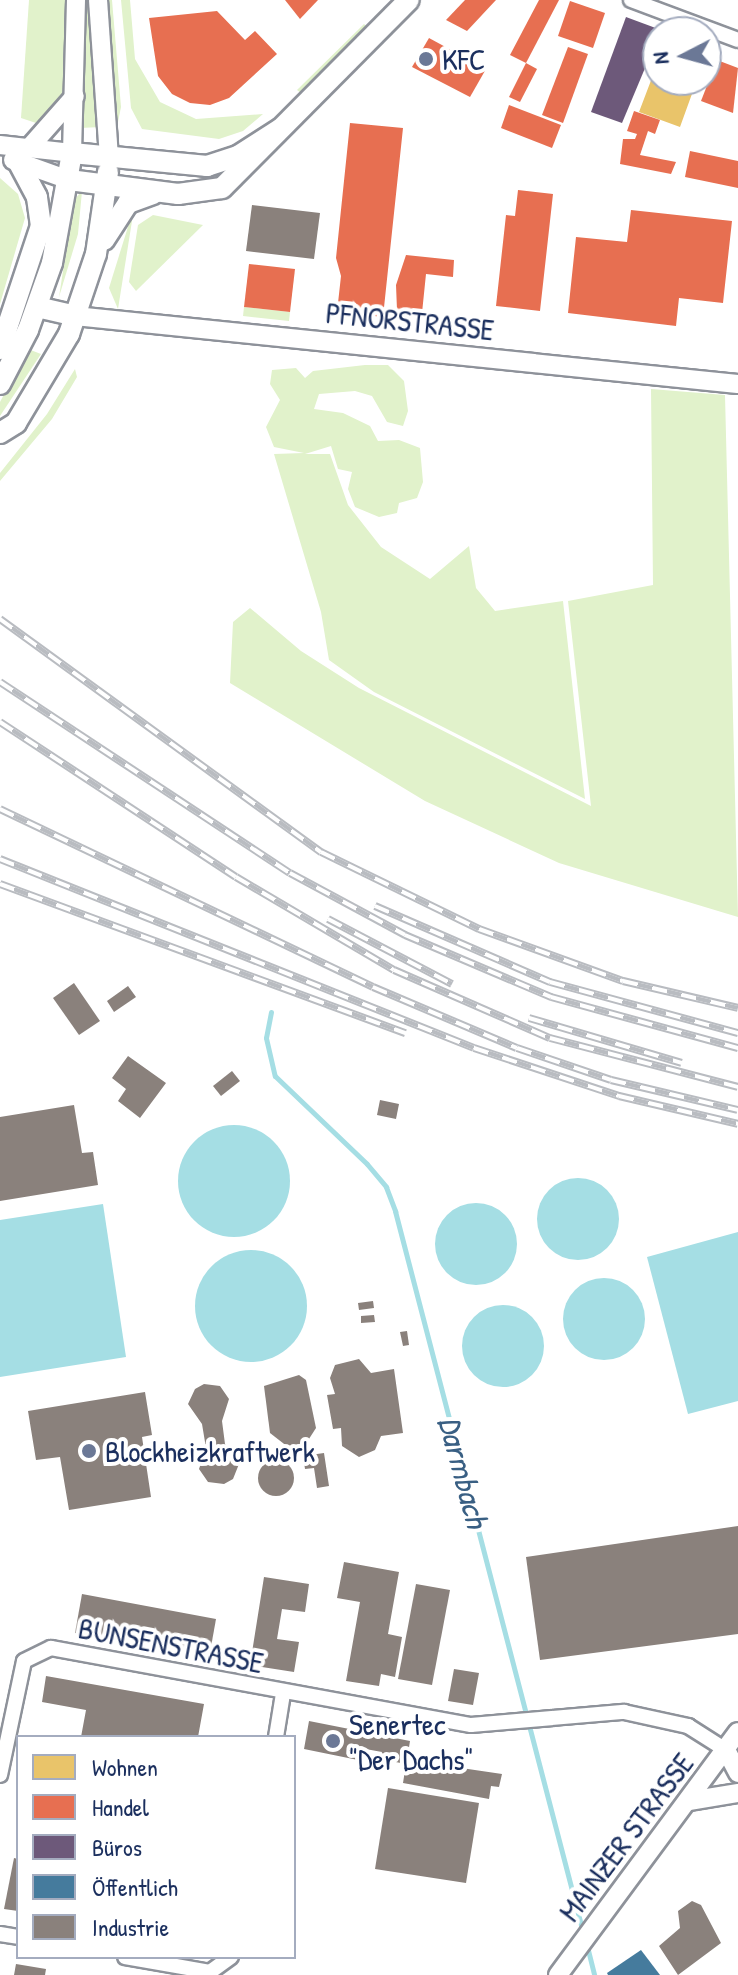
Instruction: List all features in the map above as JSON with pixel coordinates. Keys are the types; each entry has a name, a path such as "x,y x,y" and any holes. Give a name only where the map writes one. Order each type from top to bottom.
{"main road":[{"path":"96,254 128,203 163,193 222,188 409,0"},
{"path":"0,384 37,307 69,180 72,153 207,166 238,156 280,129"},
{"path":"0,349 41,226 37,197 16,154"},
{"path":"0,433 16,423 52,367 75,316 96,254 109,156"},
{"path":"69,180 163,193"},
{"path":"37,307 75,316"}],"street":[{"path":"16,154 72,153 76,0"},
{"path":"98,0 109,156"},
{"path":"631,0 738,40"},
{"path":"16,154 75,96"},
{"path":"0,145 69,180"},
{"name":"PFNORSTRASSE","path":"75,316 738,384"},
{"name":"BUNSENSTRASSE","path":"0,1775 24,1661 51,1648 283,1694 471,1725 503,1725 544,1717 624,1712 688,1726 732,1750"},
{"name":"BUNSENSTRASSE","path":"276,1735 283,1694"},
{"name":"MAINZER STRASSE","path":"562,1970 689,1801 732,1750 738,1732"},
{"path":"732,1750 738,1773"},
{"path":"689,1801 738,1793"},
{"path":"136,1959 210,1972 228,1959"}],"green space":[{"path":"29,0 68,0 67,93 36,123 21,118"},
{"path":"83,0 90,0 101,127 80,128"},
{"path":"106,0 112,0 121,107 117,127"},
{"path":"121,0 130,0 135,59 160,102 196,119 263,114 243,131 219,139 142,129 131,108"},
{"path":"364,24 368,28 314,82 301,93 297,90"},
{"path":"0,178 18,194 25,218 0,304"},
{"path":"82,191 78,234 59,297 74,200"},
{"path":"153,215 203,225 136,291 129,282 138,225"},
{"path":"131,217 132,221 118,309 109,288"},
{"path":"244,307 290,312 289,321 243,316"},
{"path":"28,349 41,354 0,416 0,402"},
{"path":"388,365 404,381 408,411 403,426 387,422 372,396 355,391 319,394 314,409 343,413 370,426 378,441 399,440 420,448 423,482 417,498 399,503 397,513 379,517 355,507 348,489 352,472 338,469 331,446 305,454 330,454 348,505 381,547 430,579 469,546 476,588 495,611 563,601 585,799 374,692 329,660 321,612 274,454 304,453 274,447 266,427 280,400 270,384 272,370 296,368 305,378 313,371"},
{"path":"75,369 77,377 52,419 0,481 0,473 47,414"},
{"path":"651,389 725,395 738,917 559,863 425,801 230,683 233,622 250,608 301,651 359,688 591,806 568,601 653,585"}],"water":[{"path":"234,1125 255,1129 273,1142 286,1160 290,1181 286,1202 273,1220 255,1233 234,1237 213,1233 195,1220 182,1202 178,1181 182,1160 195,1142 213,1129"},
{"path":"578,1178 594,1181 607,1190 616,1203 619,1219 616,1235 607,1248 594,1257 578,1260 562,1257 549,1248 540,1235 537,1219 540,1203 549,1190 562,1181"},
{"path":"476,1203 492,1206 505,1215 514,1228 517,1244 514,1260 505,1273 492,1282 476,1285 460,1282 447,1273 438,1260 435,1244 438,1228 447,1215 460,1206"},
{"path":"103,1204 126,1357 0,1377 0,1220"},
{"path":"738,1232 738,1401 688,1414 647,1257"},
{"path":"251,1250 272,1255 290,1267 302,1285 307,1306 302,1327 290,1345 272,1357 251,1362 230,1357 212,1345 200,1327 195,1306 200,1285 212,1267 230,1255"},
{"path":"604,1278 620,1281 633,1290 642,1303 645,1319 642,1335 633,1348 620,1357 604,1360 588,1357 575,1348 566,1335 563,1319 566,1303 575,1290 588,1281"},
{"path":"503,1305 519,1308 532,1317 541,1330 544,1346 541,1362 532,1375 519,1384 503,1387 487,1384 474,1375 465,1362 462,1346 465,1330 474,1317 487,1308"}],"building: Wohnen":[{"path":"645,96 691,96 680,127 639,112"}],"building: Handel":[{"path":"285,0 318,0 300,19"},
{"path":"465,0 496,0 467,31 446,20"},
{"path":"539,0 559,0 526,63 510,55"},
{"path":"570,1 605,13 593,48 558,36"},
{"path":"217,11 245,40 255,31 277,54 229,98 210,105 190,103 172,94 158,76 149,18"},
{"path":"429,38 486,69 470,97 412,67"},
{"path":"568,47 588,54 563,123 542,115"},
{"path":"722,62 738,68 733,113 701,101 703,96 722,96"},
{"path":"526,63 537,69 520,102 509,97"},
{"path":"509,105 561,125 552,148 501,128"},
{"path":"634,111 660,120 655,134 648,131 640,155 676,162 671,174 620,164 623,139 635,139 637,134 627,131"},
{"path":"350,123 403,128 383,317 337,312 341,276 336,258"},
{"path":"690,151 738,161 738,188 685,177"},
{"path":"518,190 553,194 540,311 496,306 506,215 515,216"},
{"path":"631,210 732,221 723,303 679,298 676,326 568,313 576,237 627,242"},
{"path":"406,255 454,260 453,277 426,274 422,313 397,310 396,285"},
{"path":"249,264 295,269 290,312 244,307"}],"building: Büros":[{"path":"626,17 642,23 642,75 622,123 591,112"}],"building: Öffentlich":[{"path":"641,1950 660,1975 608,1975 607,1973"}],"building: Industrie":[{"path":"252,205 320,213 314,259 246,251"},
{"path":"74,983 100,1021 79,1035 53,998"},
{"path":"128,986 136,997 114,1012 107,1001"},
{"path":"128,1056 166,1083 140,1118 118,1101 126,1089 112,1078"},
{"path":"232,1071 240,1081 221,1096 213,1086"},
{"path":"380,1100 399,1104 396,1119 377,1115"},
{"path":"74,1105 82,1153 93,1152 98,1185 0,1201 0,1117"},
{"path":"373,1301 374,1308 359,1310 358,1303"},
{"path":"374,1315 375,1322 361,1323 361,1316"},
{"path":"407,1331 409,1345 403,1346 400,1332"},
{"path":"359,1359 371,1373 394,1369 403,1433 381,1436 375,1450 359,1457 342,1446 341,1428 333,1429 327,1395 335,1394 330,1378 335,1365"},
{"path":"299,1375 306,1380 316,1428 307,1442 288,1447 270,1433 264,1386"},
{"path":"204,1384 220,1386 229,1399 222,1421 225,1444 239,1464 233,1479 224,1484 208,1482 199,1469 206,1448 202,1424 188,1404 195,1389"},
{"name":"Blockheizkraftwerk","path":"145,1392 152,1435 142,1437 151,1497 69,1510 60,1457 36,1460 28,1411"},
{"path":"324,1453 329,1486 317,1488 314,1468 305,1469 303,1456"},
{"path":"276,1460 289,1465 294,1478 289,1491 276,1496 263,1491 258,1478 263,1465"},
{"path":"738,1526 738,1634 540,1660 526,1557"},
{"path":"344,1562 399,1572 388,1634 402,1637 395,1677 381,1674 379,1686 346,1681 360,1602 337,1598"},
{"path":"264,1577 309,1584 305,1612 282,1609 277,1639 299,1642 294,1672 250,1665"},
{"path":"416,1584 450,1590 432,1685 398,1679"},
{"path":"82,1594 216,1619 209,1658 75,1633"},
{"path":"454,1669 479,1673 473,1705 448,1701"},
{"path":"46,1676 204,1704 198,1735 81,1735 86,1710 42,1702"},
{"path":"309,1721 410,1741 407,1760 502,1774 499,1787 491,1786 489,1799 403,1783 406,1764 380,1759 382,1752 360,1748 358,1760 304,1749"},
{"path":"388,1788 479,1803 466,1883 375,1869"},
{"path":"14,1858 16,1911 4,1909"},
{"path":"692,1901 701,1905 721,1943 678,1975 659,1946 680,1928 678,1911"},
{"path":"16,1964 46,1969 45,1975 14,1975"}],"waterway":[{"name":"Darmbach","path":"271,1012 266,1038 275,1076 367,1164 386,1187 395,1211 583,1933"},
{"name":"Darmbach","path":"587,1946 594,1975"}],"railway":[{"path":"0,619 321,852 479,929 623,981 738,1008"},
{"path":"0,682 290,873 405,935 551,997 738,1048"},
{"path":"0,722 236,877 394,970 550,1038 738,1087"},
{"path":"0,809 373,987 517,1048 611,1080 738,1110"},
{"path":"0,859 474,1048 619,1096 738,1124"},
{"path":"0,884 406,1033"},
{"path":"375,906 550,982 738,1033"},
{"path":"328,919 452,984"},
{"path":"529,1018 682,1063"}],"place":[{"name":"KFC","path":"426,59"},
{"name":"Blockheizkraftwerk","path":"89,1451"},
{"name":"Senertec \"Der Dachs\"","path":"333,1741"}]}
